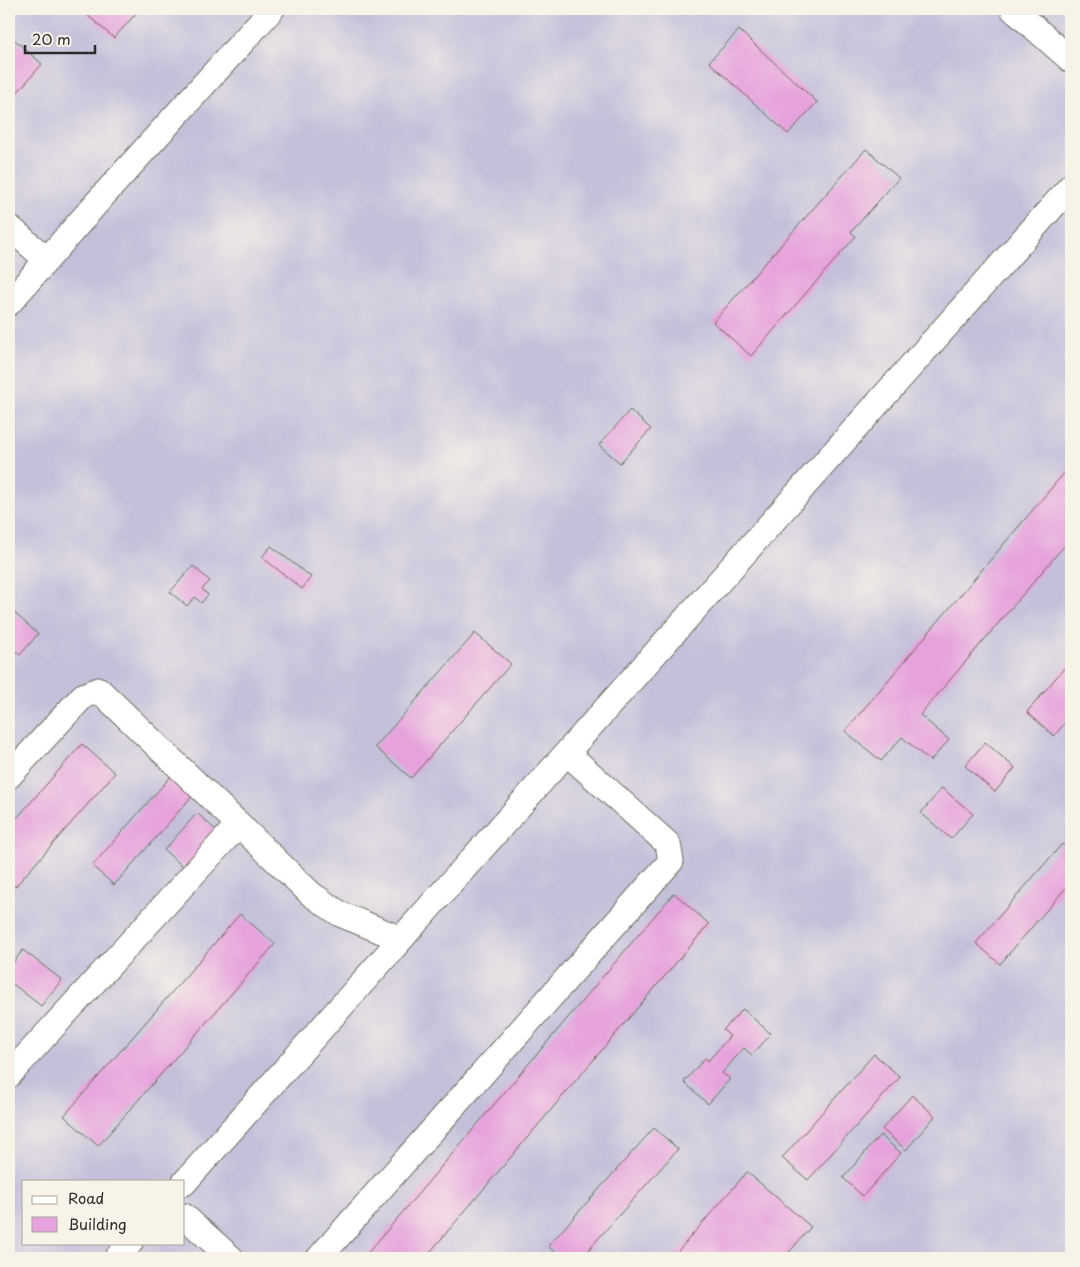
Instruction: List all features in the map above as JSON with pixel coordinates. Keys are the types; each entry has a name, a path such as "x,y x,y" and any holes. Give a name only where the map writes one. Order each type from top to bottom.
{"lane":[{"path":"9,303 272,9"},
{"path":"1013,9 1071,60"},
{"path":"185,1182 1071,186"},
{"path":"9,227 47,260"},
{"path":"9,776 83,696 99,690 311,894 340,914 401,939"},
{"path":"319,1258 671,861 668,844 567,754"},
{"path":"9,1075 239,824"},
{"path":"185,1217 231,1258"},
{"path":"117,1258 129,1244"}],"shaded area":[{"path":"9,9 1071,9 1071,1258 9,1258"}],"building":[{"path":"88,9 140,9 114,38 85,13"},
{"path":"739,30 817,102 788,134 709,62"},
{"path":"9,35 42,64 9,102"},
{"path":"866,149 899,178 851,232 856,236 751,356 713,322"},
{"path":"630,410 651,429 620,463 599,445"},
{"path":"1071,465 1071,538 920,715 949,740 930,761 902,737 881,761 845,731"},
{"path":"271,546 311,577 302,589 262,557"},
{"path":"193,566 210,581 202,589 208,595 201,603 195,597 187,606 170,592"},
{"path":"9,608 38,634 20,655 9,645"},
{"path":"475,633 511,664 411,778 375,747"},
{"path":"1071,660 1071,716 1054,736 1027,712"},
{"path":"985,742 1015,768 995,792 965,766"},
{"path":"82,744 115,773 15,887 9,881 9,827"},
{"path":"172,775 194,794 114,885 92,866"},
{"path":"942,788 973,814 951,839 921,813"},
{"path":"197,813 219,833 186,869 164,850"},
{"path":"1062,844 1071,853 1071,882 1000,964 976,943"},
{"path":"674,893 709,924 425,1258 371,1258 367,1254"},
{"path":"240,914 275,944 98,1146 64,1116"},
{"path":"23,950 62,980 41,1006 9,981 9,968"},
{"path":"743,1009 771,1034 752,1055 744,1048 722,1073 730,1079 708,1104 684,1082 705,1058 708,1061 730,1036 723,1030"},
{"path":"874,1054 900,1077 808,1180 782,1158"},
{"path":"912,1095 935,1116 906,1150 882,1129"},
{"path":"654,1128 678,1149 581,1258 562,1258 548,1246"},
{"path":"880,1135 901,1153 863,1196 843,1178"},
{"path":"747,1172 811,1227 784,1258 672,1258"}]}
